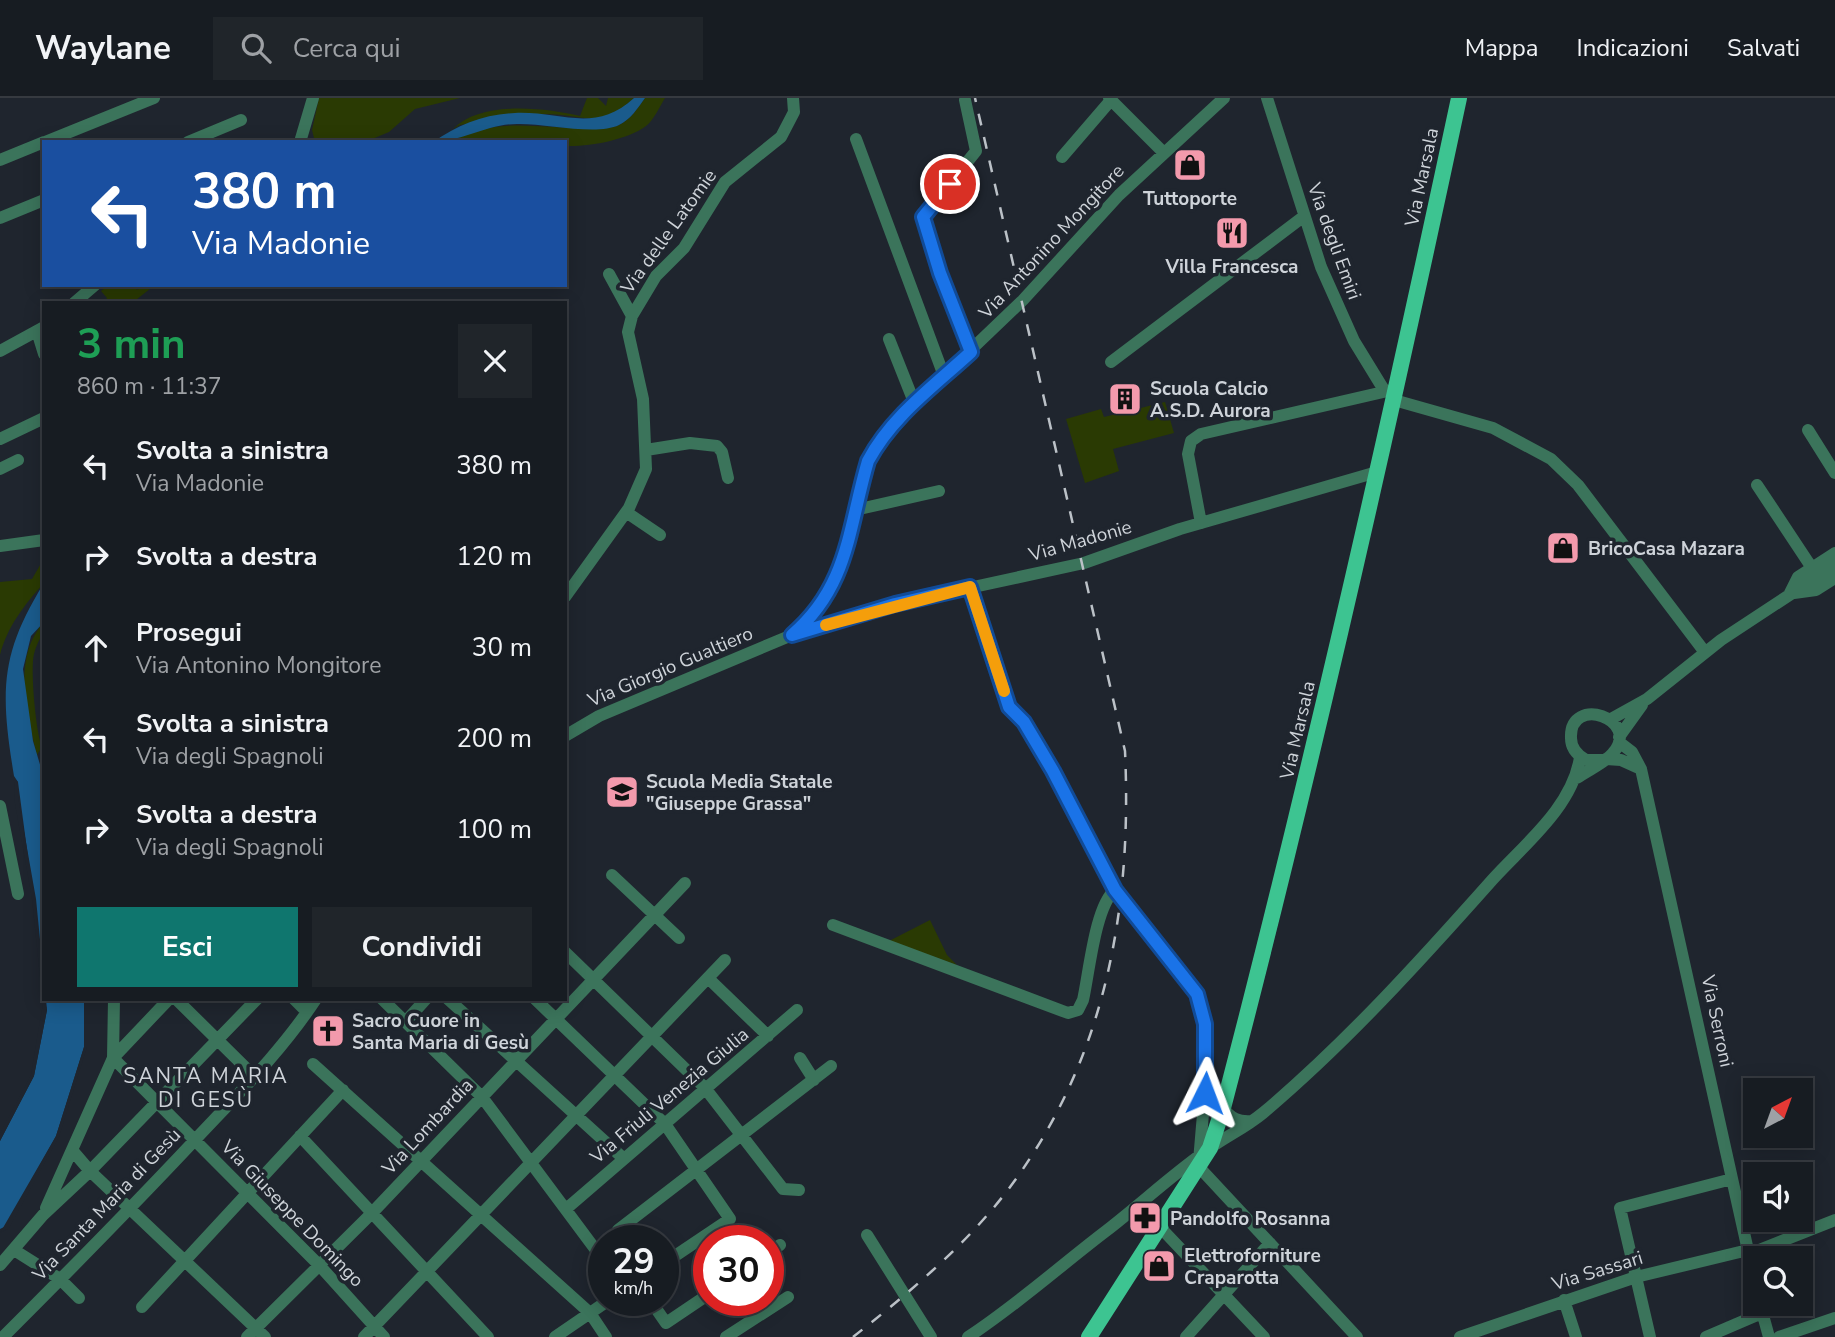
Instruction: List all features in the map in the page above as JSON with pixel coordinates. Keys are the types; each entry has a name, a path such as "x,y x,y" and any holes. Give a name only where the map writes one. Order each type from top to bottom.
{"main road":[{"name":"Via Marsala","path":"1089,1337 1201,1159 1223,1108 1289,859 1459,98"}],"street":[{"path":"55,140 76,136 154,98"},
{"path":"301,140 313,98"},
{"name":"Via delle Latomie","path":"567,594 626,512 646,469 643,399 630,346 632,316 656,276 684,248 725,182 781,137 794,112 793,98"},
{"name":"Via Antonino Mongitore","path":"792,635 812,617 825,600 841,565 868,461 875,447 914,402 971,352 1055,267 1110,204 1224,98"},
{"name":"Via degli Emiri","path":"1268,98 1304,217 1340,313 1391,394"},
{"path":"1062,157 1110,99 1163,152"},
{"path":"965,100 976,151 923,217 940,273 971,352"},
{"path":"193,140 242,120"},
{"path":"856,139 944,376"},
{"path":"0,160 42,143"},
{"path":"0,218 42,201"},
{"path":"1111,362 1304,217"},
{"path":"609,274 632,316"},
{"path":"76,301 93,287"},
{"path":"0,351 40,329"},
{"path":"889,340 914,402"},
{"path":"1201,523 1188,454 1191,441 1200,434 1391,394 1493,428 1550,459 1578,485 1704,651"},
{"path":"0,439 42,419"},
{"path":"1808,430 1835,473"},
{"path":"646,450 690,443 717,446 722,452 728,478"},
{"path":"0,469 18,460"},
{"name":"Via Madonie","path":"792,635 895,604 1084,563 1201,523 1377,472"},
{"path":"1757,485 1812,568"},
{"path":"855,510 939,491"},
{"path":"626,512 660,535"},
{"path":"0,546 42,540"},
{"path":"1790,593 1798,577 1835,552"},
{"path":"1641,769 1621,760 1591,761 1580,757 1573,748 1571,737 1576,722 1590,713 1611,719 1647,699 1704,651 1835,565"},
{"path":"1790,593 1816,590 1835,578"},
{"path":"970,587 1009,707 1024,722 1053,771 1115,890 1197,994 1205,1024 1207,1067 1201,1159 1270,1244 1357,1337"},
{"name":"Via Giorgio Gualtiero","path":"567,735 598,716 792,635"},
{"path":"969,1337 1013,1308 1049,1275 1150,1196 1253,1121 1422,958 1559,805 1577,778 1615,751 1619,740 1647,699"},
{"path":"1611,719 1619,740"},
{"name":"Via Serroni","path":"1619,740 1632,752 1641,769 1748,1246"},
{"path":"1577,778 1580,757"},
{"path":"0,811 18,894"},
{"path":"612,875 679,938"},
{"name":"Via Lombardia","path":"256,1334 685,883"},
{"path":"833,925 868,941 1068,1013 1078,1010 1083,1000 1101,915 1109,895 1115,890"},
{"path":"567,954 654,1035 705,1088 783,1189 799,1190"},
{"path":"364,1337 725,960"},
{"path":"709,979 768,1035"},
{"path":"113,1058 114,1001"},
{"path":"43,1215 113,1058 167,1001"},
{"path":"178,1001 256,1076"},
{"path":"79,1298 60,1279 5,1259 43,1215 90,1171 255,1001"},
{"path":"296,1001 307,1012"},
{"name":"Via Santa Maria di Gesù","path":"3,1337 131,1210 256,1076 287,1042 315,1001"},
{"path":"384,1001 482,1097 588,1239"},
{"path":"405,1021 424,1001"},
{"path":"450,1001 623,1158"},
{"path":"537,1001 665,1124 695,1172 730,1219 679,1253"},
{"name":"Via Friuli Venezia Giulia","path":"566,1209 797,1010"},
{"name":"Via Giuseppe Domingo","path":"113,1058 320,1265 384,1337"},
{"path":"800,1058 814,1080"},
{"path":"313,1064 588,1311"},
{"path":"625,1225 831,1066"},
{"path":"142,1307 343,1090"},
{"path":"1223,1108 1231,1118 1240,1122 1253,1121"},
{"path":"300,1136 488,1337"},
{"path":"72,1150 90,1171 185,1261 256,1334"},
{"path":"1650,1337 1620,1208 1732,1179"},
{"path":"1150,1196 1163,1220 1224,1295 1264,1337"},
{"name":"Via Sassari","path":"1765,1246 1835,1220"},
{"path":"867,1235 931,1337"},
{"path":"1186,1337 1270,1244"},
{"name":"Via Sassari","path":"1465,1336 1636,1277 1743,1253"},
{"path":"726,1337 746,1332 788,1297"},
{"path":"1564,1300 1576,1337"},
{"path":"555,1337 588,1314"},
{"path":"592,1316 606,1337"},
{"path":"662,1316 666,1322 675,1316"},
{"path":"1706,1337 1746,1316"},
{"path":"1763,1316 1769,1337"},
{"path":"1779,1337 1835,1318"}],"green space":[{"path":"319,98 460,98 415,109 389,132 370,140 314,140 312,130"},
{"path":"587,98 598,98 606,106 608,98 634,98 610,115 600,118 557,114 532,115 460,125 453,129 465,120 496,110 532,109 580,116"},
{"path":"645,98 665,98 646,126 607,142 567,146 567,140 454,140 467,134 502,126 613,127 634,113"},
{"path":"106,287 136,287 137,290 141,287 152,287 135,301 105,301 107,298 101,291"},
{"path":"1165,402 1174,433 1113,449 1119,471 1085,483 1066,419 1101,409 1104,417"},
{"path":"42,562 42,585 18,616 0,655 0,582 32,579"},
{"path":"42,625 33,662 36,716 42,747 37,755 24,686 28,652"},
{"path":"930,920 947,955 957,965 889,941"}],"water":[{"path":"634,98 645,98 627,120 609,128 506,125 454,139 436,140 452,130 493,116 532,113 591,118 620,109"},
{"path":"42,587 42,624 31,636 23,669 33,741 42,771 42,962 18,782 14,776 9,746 6,696 11,653"},
{"path":"46,1001 84,1001 84,1047 56,1136 6,1226 0,1229 0,1141 34,1076 47,1010"}],"pier":[{"path":"10,775 18,782 18,797 36,899 42,978 32,899 14,798 15,783"},
{"path":"45,1001 47,1010 34,1076 0,1141 0,1133 31,1075"},
{"path":"84,1001 87,1001 87,1047 59,1137 9,1228 0,1233 56,1136 84,1047"}],"railway":[{"path":"853,1337 917,1284 978,1226 1013,1183 1045,1134 1071,1083 1092,1030 1107,977 1124,866 1125,751 975,98"}],"slow traffic":[{"path":"826,625 895,604 970,587 1004,691"}],"place":[{"name":"Tuttoporte","path":"1190,165"},
{"name":"Villa Francesca","path":"1232,233"},
{"name":"Scuola Calcio A.S.D. Aurora","path":"1125,399"},
{"name":"BricoCasa Mazara","path":"1563,548"},
{"name":"Scuola Media Statale \"Giuseppe Grassa\"","path":"622,792"},
{"name":"Sacro Cuore in Santa Maria di Gesù","path":"328,1031"},
{"name":"Pandolfo Rosanna","path":"1145,1218"},
{"name":"Elettroforniture Craparotta","path":"1159,1266"}],"district":[{"name":"SANTA MARIA DI GESÙ","path":"206,1088"}],"route":[{"path":"950,184 923,217 940,273 971,352 914,402 885,432 875,447 868,461 834,583 812,617 792,635 895,604 970,587 1009,707 1024,722 1053,771 1115,890 1197,994 1205,1024 1205,1093"}]}
